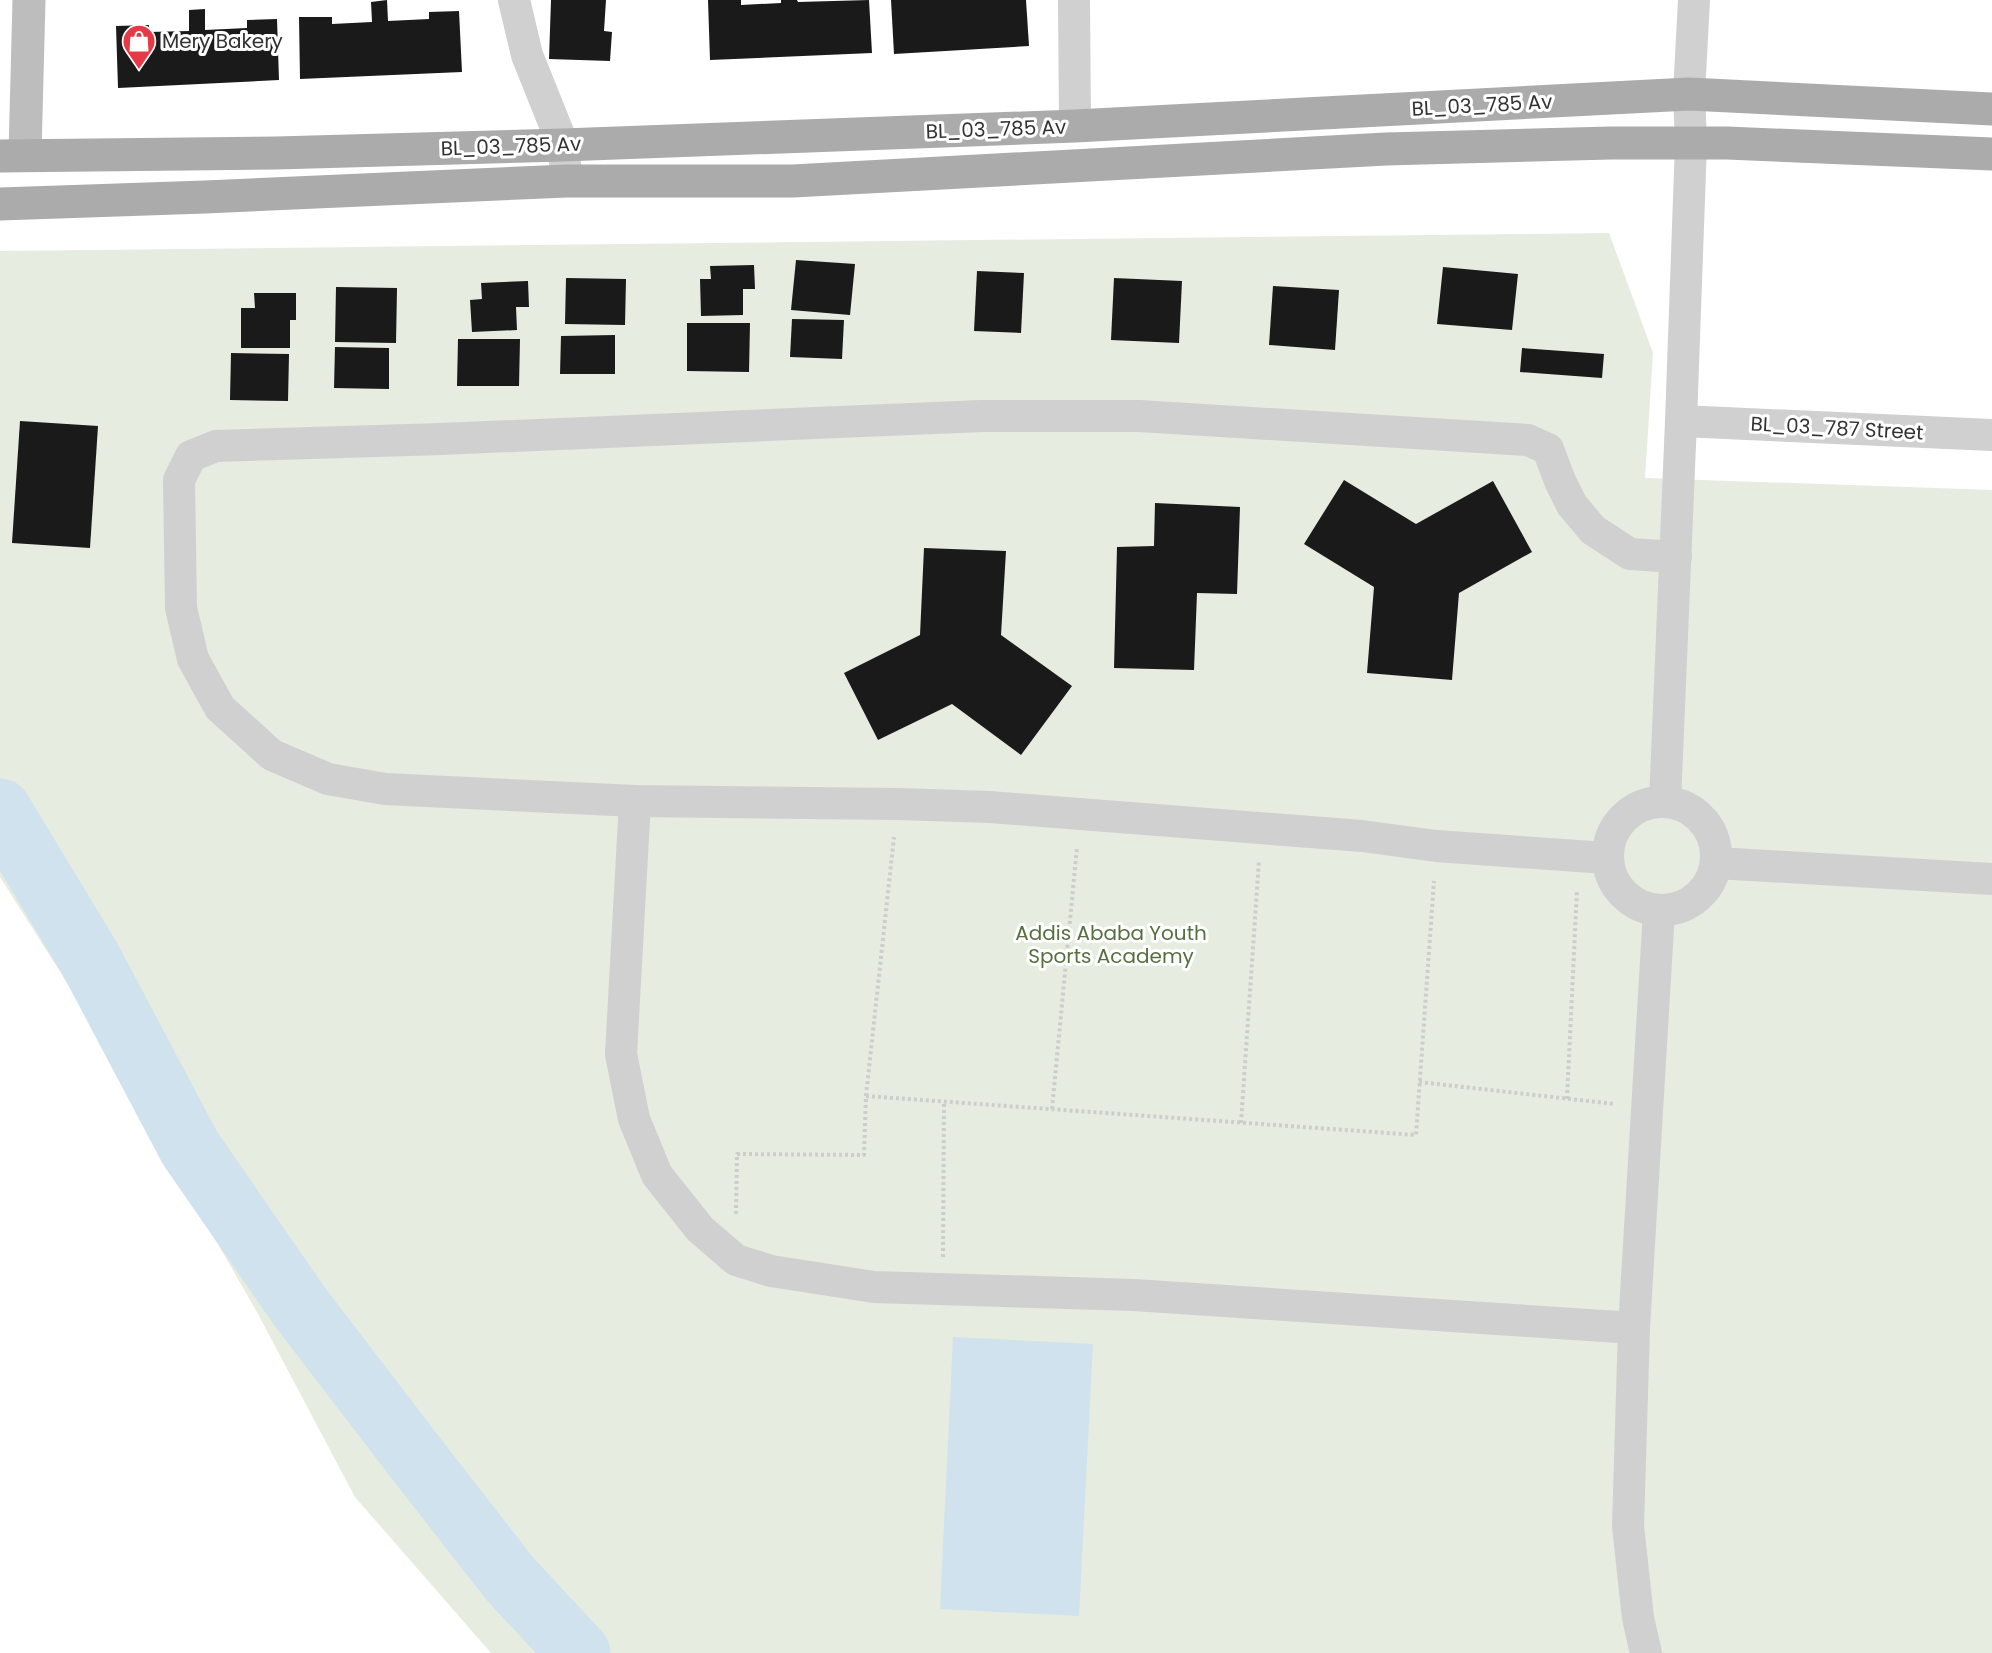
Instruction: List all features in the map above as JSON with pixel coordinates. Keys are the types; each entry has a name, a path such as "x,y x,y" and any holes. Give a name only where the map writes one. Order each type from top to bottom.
{"main road":[{"path":"12,155 29,0"},
{"name":"BL_03_785 Av","path":"12,155 276,153 563,145 1075,126 1689,94 1992,109"},
{"name":"BL_03_785 Av","path":"0,204 567,181 792,181 1386,149 1611,143 1727,143 1992,154"}],"street":[{"path":"514,0 527,55 563,145 567,181"},
{"path":"1074,0 1075,126"},
{"path":"1665,802 1682,421 1691,143 1689,94 1694,0"},
{"path":"1592,857 1609,840 1617,824 1630,811 1647,804 1665,802 1683,806 1697,815 1709,829 1715,845 1716,863 1712,879 1691,903 1675,910 1659,911 1639,907 1622,895 1611,878 1592,857 1436,846 1362,836 1080,816 990,807 635,801 385,789 328,779 272,755 220,708 193,659 181,608 179,480 191,456 216,446 982,416 1139,416 1528,440 1548,449 1572,506 1593,531 1630,554 1676,557"},
{"name":"BL_03_787 Street","path":"1682,421 1992,435"},
{"path":"635,801 621,1054 634,1119 657,1175 700,1229 736,1260 771,1271 874,1287 1134,1295 1634,1328"},
{"path":"1716,863 1992,879"},
{"path":"1646,1653 1638,1618 1628,1526 1634,1328 1659,911"}],"path":[{"path":"736,1260 737,1154 864,1155 866,1096 898,804"},
{"path":"1052,1109 1080,816"},
{"path":"1241,1123 1262,828"},
{"path":"866,1096 1416,1135 1436,846"},
{"path":"1567,1099 1592,857"},
{"path":"1419,1083 1648,1108"},
{"path":"943,1289 944,1101"}],"green space":[{"name":"Addis Ababa Youth Sports Academy","path":"1609,233 1653,353 1645,478 1992,490 1992,1653 491,1653 355,1497 257,1312 69,986 0,877 0,251"}],"water":[{"path":"953,1337 1093,1344 1079,1616 940,1609"}],"building":[{"path":"387,0 388,21 429,19 429,12 459,11 462,72 300,79 299,17 332,17 332,24 372,22 371,2"},
{"path":"551,0 606,0 604,31 612,32 610,61 549,59"},
{"path":"708,0 741,0 741,5 781,3 781,0 797,0 798,2 869,0 872,53 710,60"},
{"path":"891,0 1026,0 1029,46 894,54"},
{"path":"205,9 205,30 247,28 247,20 277,19 279,80 118,88 116,26 149,25 149,32 189,31 189,10"},
{"path":"796,260 855,264 850,315 791,310"},
{"path":"754,265 755,289 743,289 743,315 701,316 700,279 711,279 710,266"},
{"path":"1443,267 1518,274 1512,330 1437,324"},
{"path":"977,271 1024,273 1021,333 974,331"},
{"path":"566,278 626,279 625,325 565,324"},
{"path":"1114,278 1182,281 1179,343 1111,340"},
{"path":"528,281 529,307 516,307 517,330 472,332 470,300 482,299 481,283"},
{"path":"1273,286 1339,290 1335,350 1269,345"},
{"path":"336,287 397,288 396,343 335,342"},
{"path":"254,293 296,293 296,320 290,320 290,348 241,348 241,308 255,308"},
{"path":"792,319 844,320 842,359 790,357"},
{"path":"687,323 750,323 749,372 687,371"},
{"path":"615,335 615,374 560,374 561,336"},
{"path":"458,339 520,339 519,386 457,386"},
{"path":"335,347 389,348 389,389 334,388"},
{"path":"1522,348 1604,354 1602,378 1520,372"},
{"path":"231,353 289,354 288,401 230,400"},
{"path":"20,421 98,426 90,548 12,543"},
{"path":"1344,480 1416,524 1493,481 1532,552 1459,593 1452,680 1367,673 1374,587 1304,544"},
{"path":"1155,503 1240,507 1237,594 1197,593 1194,670 1114,668 1117,547 1154,546"},
{"path":"924,548 1006,551 1001,635 1072,686 1021,755 952,704 878,740 844,673 920,635"}],"waterway":[{"path":"0,810 90,959 190,1148 300,1307 418,1461 510,1579 579,1653"}],"place":[{"name":"Mery Bakery","path":"139,70"}]}
